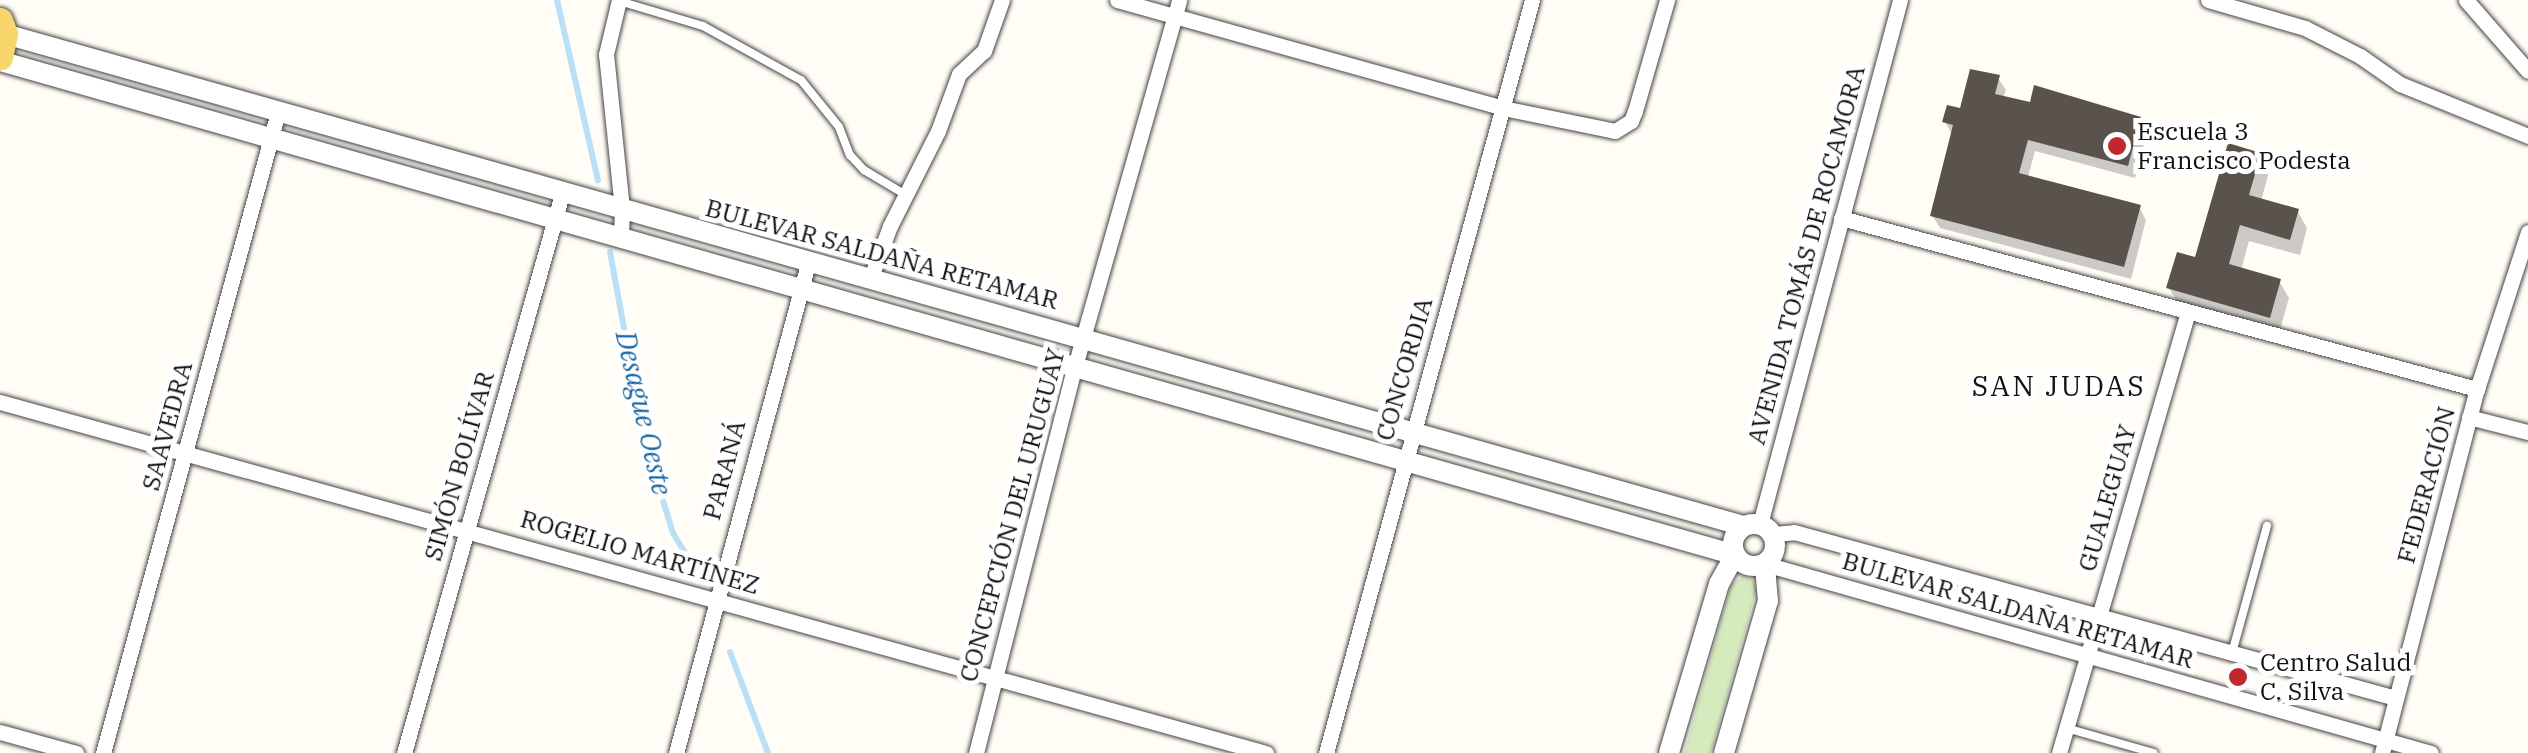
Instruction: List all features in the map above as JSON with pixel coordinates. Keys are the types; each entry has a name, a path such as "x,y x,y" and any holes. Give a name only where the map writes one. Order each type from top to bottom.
{"street":[{"path":"619,0 606,54 622,208 620,238"},
{"path":"870,277 959,74 984,50 1002,0"},
{"path":"1117,0 1502,108 1615,131 1630,122 1667,0"},
{"name":"CONCEPCIÓN DEL URUGUAY","path":"976,753 1075,366 1178,0"},
{"name":"CONCORDIA","path":"1326,753 1532,0"},
{"name":"AVENIDA TOMÁS DE ROCAMORA","path":"1759,528 1900,0"},
{"path":"2208,0 2305,28 2360,56 2400,84 2528,136"},
{"path":"2466,0 2528,71"},
{"name":"BULEVAR SALDAÑA RETAMAR","path":"1,43 278,112 1759,528 1794,532 2396,698"},
{"name":"BULEVAR SALDAÑA RETAMAR","path":"1,43 271,139 1735,555 1748,566 1764,564 2088,654 2383,747 2431,753"},
{"name":"SAAVEDRA","path":"103,753 278,112"},
{"name":"SIMÓN BOLÍVAR","path":"404,753 562,194"},
{"path":"1841,218 2476,389"},
{"name":"FEDERACIÓN","path":"2383,747 2476,389 2528,232"},
{"name":"PARANÁ","path":"676,753 714,600 809,260"},
{"name":"GUALEGUAY","path":"2058,753 2187,314"},
{"name":"ROGELIO MARTÍNEZ","path":"0,402 467,528 1266,753"},
{"path":"2469,417 2528,432"},
{"path":"1669,753 1719,584 1735,555 1733,538 1759,528 1775,550 1764,564 1768,601 1724,753"},
{"path":"0,732 76,753"}],"lane":[{"path":"619,0 703,26 801,80 839,127 850,156 864,170 906,196"},
{"path":"2232,652 2267,526"},
{"path":"2066,728 2154,753"}],"green space":[{"path":"1742,576 1752,579 1757,588 1711,753 1684,753 1731,585"}],"building":[{"path":"1970,69 2000,75 1995,94 2030,102 2034,85 2141,117 2128,166 2028,140 2019,173 2141,205 2124,267 1930,216 1953,125 1942,122 1947,105 1960,108"},
{"path":"2228,143 2261,153 2249,195 2299,209 2290,240 2240,225 2229,264 2281,279 2270,318 2166,288 2177,252 2195,257"}],"waterway":[{"name":"Desague Oeste","path":"557,0 598,180"},
{"name":"Desague Oeste","path":"610,252 645,442 673,533 694,568"},
{"name":"Desague Oeste","path":"730,652 768,753"}],"place":[{"name":"Escuela 3 Francisco Podesta","path":"2117,146"},
{"name":"Centro Salud C. Silva","path":"2238,677"}],"district":[{"name":"SAN JUDAS","path":"2059,386"}]}
